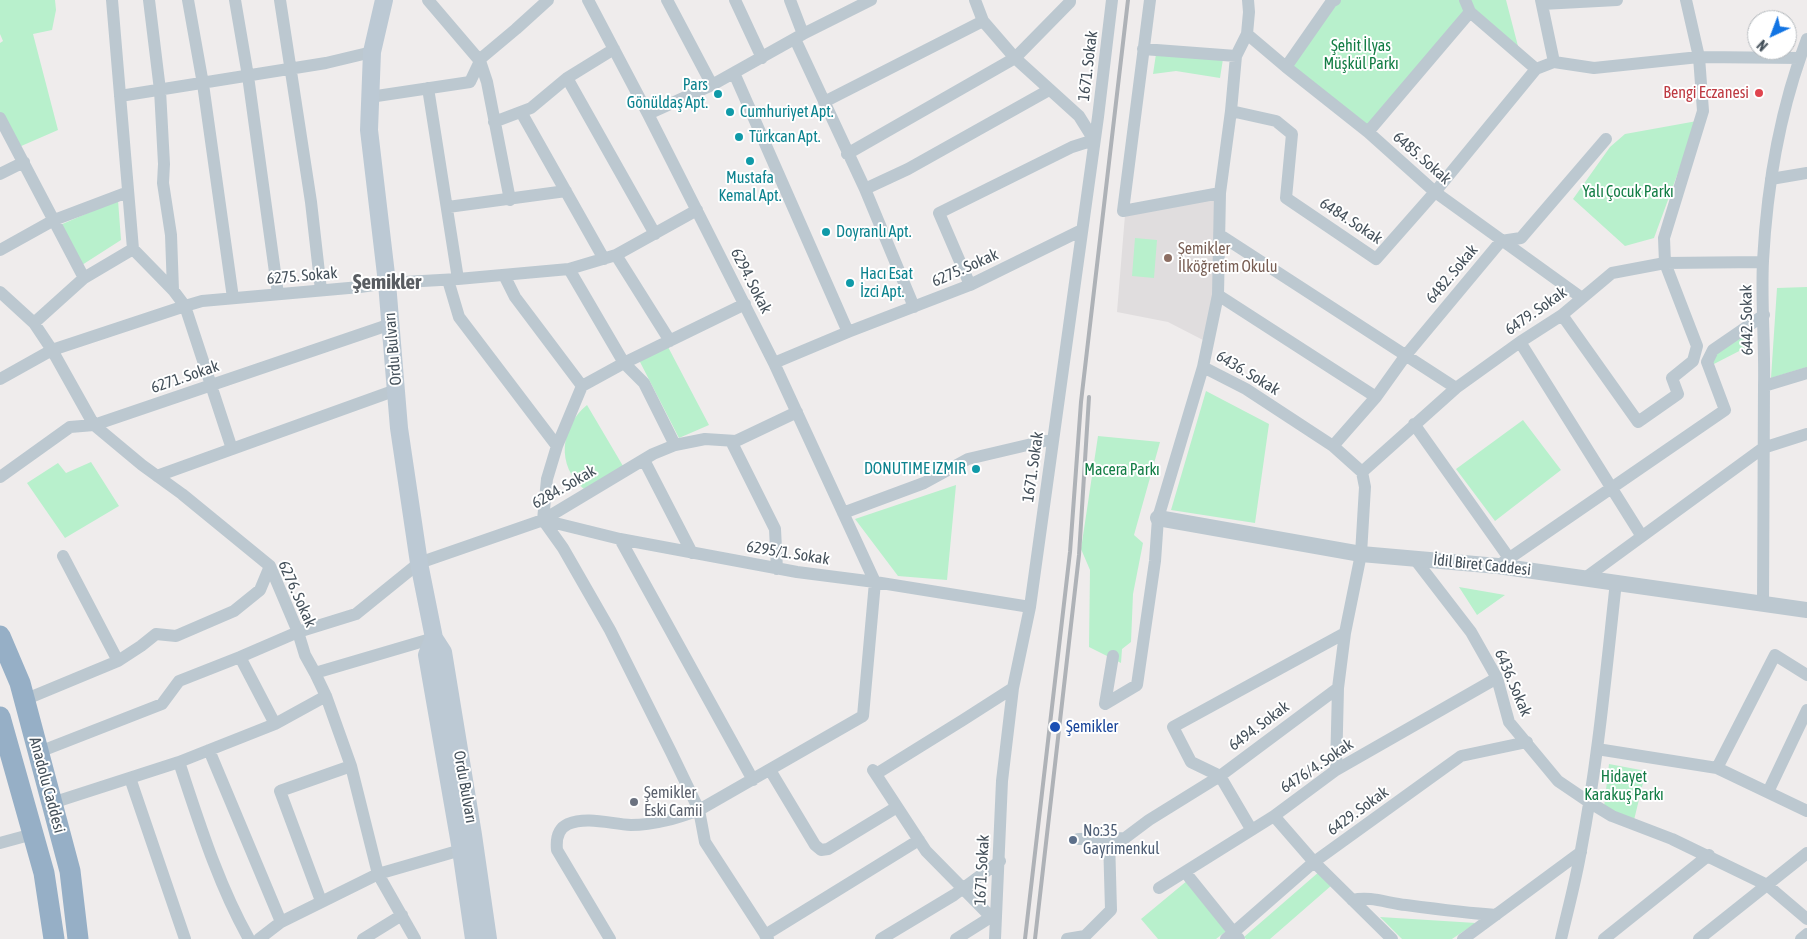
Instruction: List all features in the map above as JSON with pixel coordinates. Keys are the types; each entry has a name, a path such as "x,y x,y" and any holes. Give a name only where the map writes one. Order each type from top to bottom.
{"highway":[{"name":"Anadolu Caddesi","path":"0,636 20,683 70,871 78,939"},
{"name":"Anadolu Caddesi","path":"0,717 44,873 54,939"}],"main road":[{"name":"Ordu Bulvarı","path":"384,0 372,52 369,130 388,283 399,428 419,563 434,638 442,652 473,835 488,939"},
{"name":"Ordu Bulvarı","path":"434,638 427,655 461,850 474,939"}],"street":[{"path":"112,0 132,249 173,290 185,306 232,449"},
{"path":"150,0 160,90 164,164 163,183 171,235 173,290"},
{"path":"188,0 203,84 233,298"},
{"path":"235,0 248,76 278,294"},
{"path":"280,0 311,202 321,290"},
{"path":"428,0 479,60 487,82 510,200"},
{"path":"370,97 470,82 479,60 548,0"},
{"name":"6294. Sokak","path":"588,0 745,304 875,582"},
{"path":"667,0 712,85"},
{"path":"735,0 762,58"},
{"path":"790,0 799,36 824,102 864,189 914,307"},
{"path":"648,114 734,74 854,4 871,0"},
{"path":"970,285 939,213 1072,147 1094,140 1079,116 1015,58 983,21 975,0"},
{"path":"847,154 1015,58 1070,0"},
{"name":"1671. Sokak","path":"995,939 994,917 1000,861 1002,782 1013,688 1030,607 1112,0"},
{"path":"1150,0 1123,211 1220,193"},
{"name":"6436. Sokak","path":"1248,0 1247,34 1236,56 1220,193 1218,294 1203,367 1246,389 1333,446 1362,472"},
{"path":"1286,67 1332,1 1335,0"},
{"path":"1554,62 1542,2 1617,0"},
{"path":"1562,315 1638,422 1678,394 1672,378 1693,361 1698,346 1665,263 1664,238 1704,111 1700,57 1686,0"},
{"path":"1368,132 1467,6 1536,69"},
{"path":"824,102 983,21"},
{"name":"6485. Sokak","path":"1247,34 1368,132 1436,192 1582,298"},
{"name":"6442. Sokak","path":"1763,605 1763,262 1771,179 1783,121 1807,39"},
{"path":"494,122 531,108 567,78 614,49"},
{"path":"1143,49 1236,56"},
{"path":"120,96 326,63 372,52"},
{"name":"6484. Sokak","path":"1231,111 1276,121 1292,134 1286,198 1376,260 1436,192 1536,69 1554,62 1594,68 1700,57 1800,58"},
{"path":"734,74 848,332"},
{"path":"567,78 655,234"},
{"path":"428,88 448,207 453,280 459,317 557,446"},
{"path":"864,189 908,169 1049,90"},
{"path":"521,112 566,191 670,341"},
{"path":"0,118 84,278"},
{"name":"6482. Sokak","path":"1333,446 1376,397 1406,355 1501,241 1521,238 1606,139"},
{"path":"0,174 24,162"},
{"path":"1771,179 1807,173"},
{"path":"448,207 566,191"},
{"path":"0,250 54,220 128,192"},
{"name":"6275. Sokak","path":"0,379 52,350 202,301 388,283 453,280 569,269 610,257 697,210"},
{"name":"6275. Sokak","path":"774,363 970,285 1082,230"},
{"path":"1220,235 1456,388"},
{"path":"34,323 84,278 132,249"},
{"name":"6479. Sokak","path":"1362,472 1456,388 1520,342 1562,315 1612,273 1665,263 1763,262"},
{"path":"569,269 624,363 644,383 676,445"},
{"path":"504,275 515,297 582,386"},
{"name":"6276. Sokak","path":"0,292 34,323 52,350 94,425 270,566 298,632 305,655 326,696 351,766 378,874 415,939"},
{"path":"1218,294 1376,397"},
{"path":"745,304 624,363 582,386 557,446 547,479 543,520 562,548 610,630 699,810 705,842 767,937 919,840"},
{"path":"1414,424 1503,562 1725,410 1708,362 1713,350 1764,315"},
{"name":"6271. Sokak","path":"0,477 70,427 94,425 391,324"},
{"path":"1520,342 1641,535"},
{"path":"1113,656 1105,704 1137,684 1155,561 1158,518 1203,367"},
{"path":"1764,386 1807,373"},
{"path":"157,476 396,390"},
{"name":"6284. Sokak","path":"38,752 162,704 179,681 240,658 298,632 356,614 419,563 543,520 644,460 676,445 705,439 736,441 797,412"},
{"path":"1585,578 1641,535 1763,448 1807,434"},
{"path":"843,512 924,483 968,459 1053,439"},
{"path":"731,441 775,529 777,569"},
{"path":"644,460 692,553"},
{"path":"1336,770 1338,688 1345,634 1361,554 1365,487 1362,472"},
{"name":"İdil Biret Caddesi","path":"1158,518 1361,554 1503,562 1585,578 1807,610"},
{"name":"6295/1. Sokak","path":"543,520 620,540 777,569 875,582 1030,607"},
{"path":"620,540 753,780"},
{"path":"63,556 118,661"},
{"name":"6436. Sokak","path":"1414,558 1471,632 1497,678 1509,722 1558,780 1612,816 1672,839 1767,884 1807,920"},
{"path":"24,700 118,661 156,634 176,636 234,611 260,590 270,566"},
{"path":"610,939 557,850 556,839 560,830 568,824 586,821 632,825 672,820 699,810 863,716 875,582"},
{"path":"1561,939 1581,852 1589,802 1616,582"},
{"path":"1251,829 1220,776 1191,762 1173,727 1345,634"},
{"path":"315,673 434,638"},
{"path":"1717,768 1775,655 1807,675"},
{"path":"240,658 275,724"},
{"name":"6476/4. Sokak","path":"1159,888 1274,816 1336,770 1497,678"},
{"path":"956,939 994,917 926,851 874,772 1013,688"},
{"name":"6494. Sokak","path":"1078,839 1125,838 1149,820 1220,776 1338,688"},
{"path":"52,803 179,762 275,724 326,696"},
{"path":"1768,792 1807,710"},
{"name":"6429. Sokak","path":"1233,937 1314,862 1461,756 1527,742"},
{"path":"1597,749 1717,768 1807,811"},
{"path":"209,750 281,922"},
{"path":"179,762 207,845 235,916 249,939"},
{"path":"321,901 280,791 351,766"},
{"path":"770,770 815,845 821,850 828,849 898,807"},
{"path":"130,778 185,939"},
{"path":"1274,816 1314,862 1392,939"},
{"path":"0,844 33,834"},
{"path":"1067,939 1086,936 1111,910 1108,839"},
{"path":"259,939 281,922 378,874 461,850"},
{"path":"1463,939 1581,852"},
{"path":"1699,939 1807,853"},
{"path":"1604,939 1708,855"},
{"path":"880,939 954,895 1000,861"},
{"path":"1185,872 1233,937"},
{"path":"1352,900 1366,897 1390,903 1455,912 1496,914"},
{"path":"363,939 402,915"},
{"path":"1801,939 1807,934"}],"shaded area":[{"name":"Şemikler İlköğretim Okulu","path":"1215,198 1213,301 1203,340 1168,322 1117,312 1125,215"}],"green space":[{"path":"0,0 55,0 56,10 52,30 33,34 58,130 19,147 0,114 0,43 3,41 0,34"},
{"name":"Şehit İlyas Müşkül Parkı","path":"1335,0 1465,0 1470,12 1368,132 1286,67"},
{"path":"1467,0 1506,0 1519,50 1472,10"},
{"path":"1156,54 1223,59 1220,78 1176,71 1153,74"},
{"name":"Yalı Çocuk Parkı","path":"1697,121 1654,238 1625,246 1573,199 1610,147 1625,134"},
{"path":"118,200 121,240 82,265 60,225"},
{"path":"1135,238 1157,240 1154,278 1132,276"},
{"path":"1807,287 1807,367 1771,378 1777,288"},
{"path":"1748,333 1749,346 1712,365 1715,353"},
{"path":"667,345 709,425 679,438 639,360"},
{"path":"1206,391 1269,424 1255,523 1171,510"},
{"path":"587,405 623,466 584,489 575,480 569,469 565,447 571,424"},
{"path":"1523,420 1561,470 1495,521 1456,469"},
{"name":"Macera Parkı","path":"1098,436 1160,442 1134,535 1143,543 1133,594 1131,642 1122,649 1121,663 1089,647 1090,570 1081,549"},
{"path":"91,462 119,506 65,538 27,483 58,463 66,473"},
{"path":"956,485 947,580 898,576 855,519"},
{"path":"1459,587 1505,595 1477,615"},
{"name":"Hidayet Karakuş Parkı","path":"1609,764 1646,771 1634,820 1604,807"},
{"path":"1320,871 1332,885 1270,939 1246,939 1244,937"},
{"path":"1188,880 1229,929 1216,939 1158,939 1141,919"},
{"path":"1380,917 1476,923 1452,939 1402,939"}],"railway":[{"path":"1025,939 1070,552 1081,402 1128,0"},
{"path":"1035,939 1079,555 1089,397"}],"place":[{"name":"Bengi Eczanesi","path":"1759,93"},
{"name":"Pars Gönüldaş Apt.","path":"718,94"},
{"name":"Cumhuriyet Apt.","path":"730,112"},
{"name":"Türkcan Apt.","path":"739,137"},
{"name":"Mustafa Kemal Apt.","path":"750,161"},
{"name":"Doyranlı Apt.","path":"826,232"},
{"name":"Şemikler İlköğretim Okulu","path":"1168,258"},
{"name":"Hacı Esat İzci Apt.","path":"850,283"},
{"name":"DONUTIME IZMIR","path":"976,469"},
{"name":"Şemikler","path":"1055,727"},
{"name":"Şemikler Eski Camii","path":"634,802"},
{"name":"No:35 Gayrimenkul","path":"1073,840"}],"district":[{"name":"Şemikler","path":"387,282"}]}
